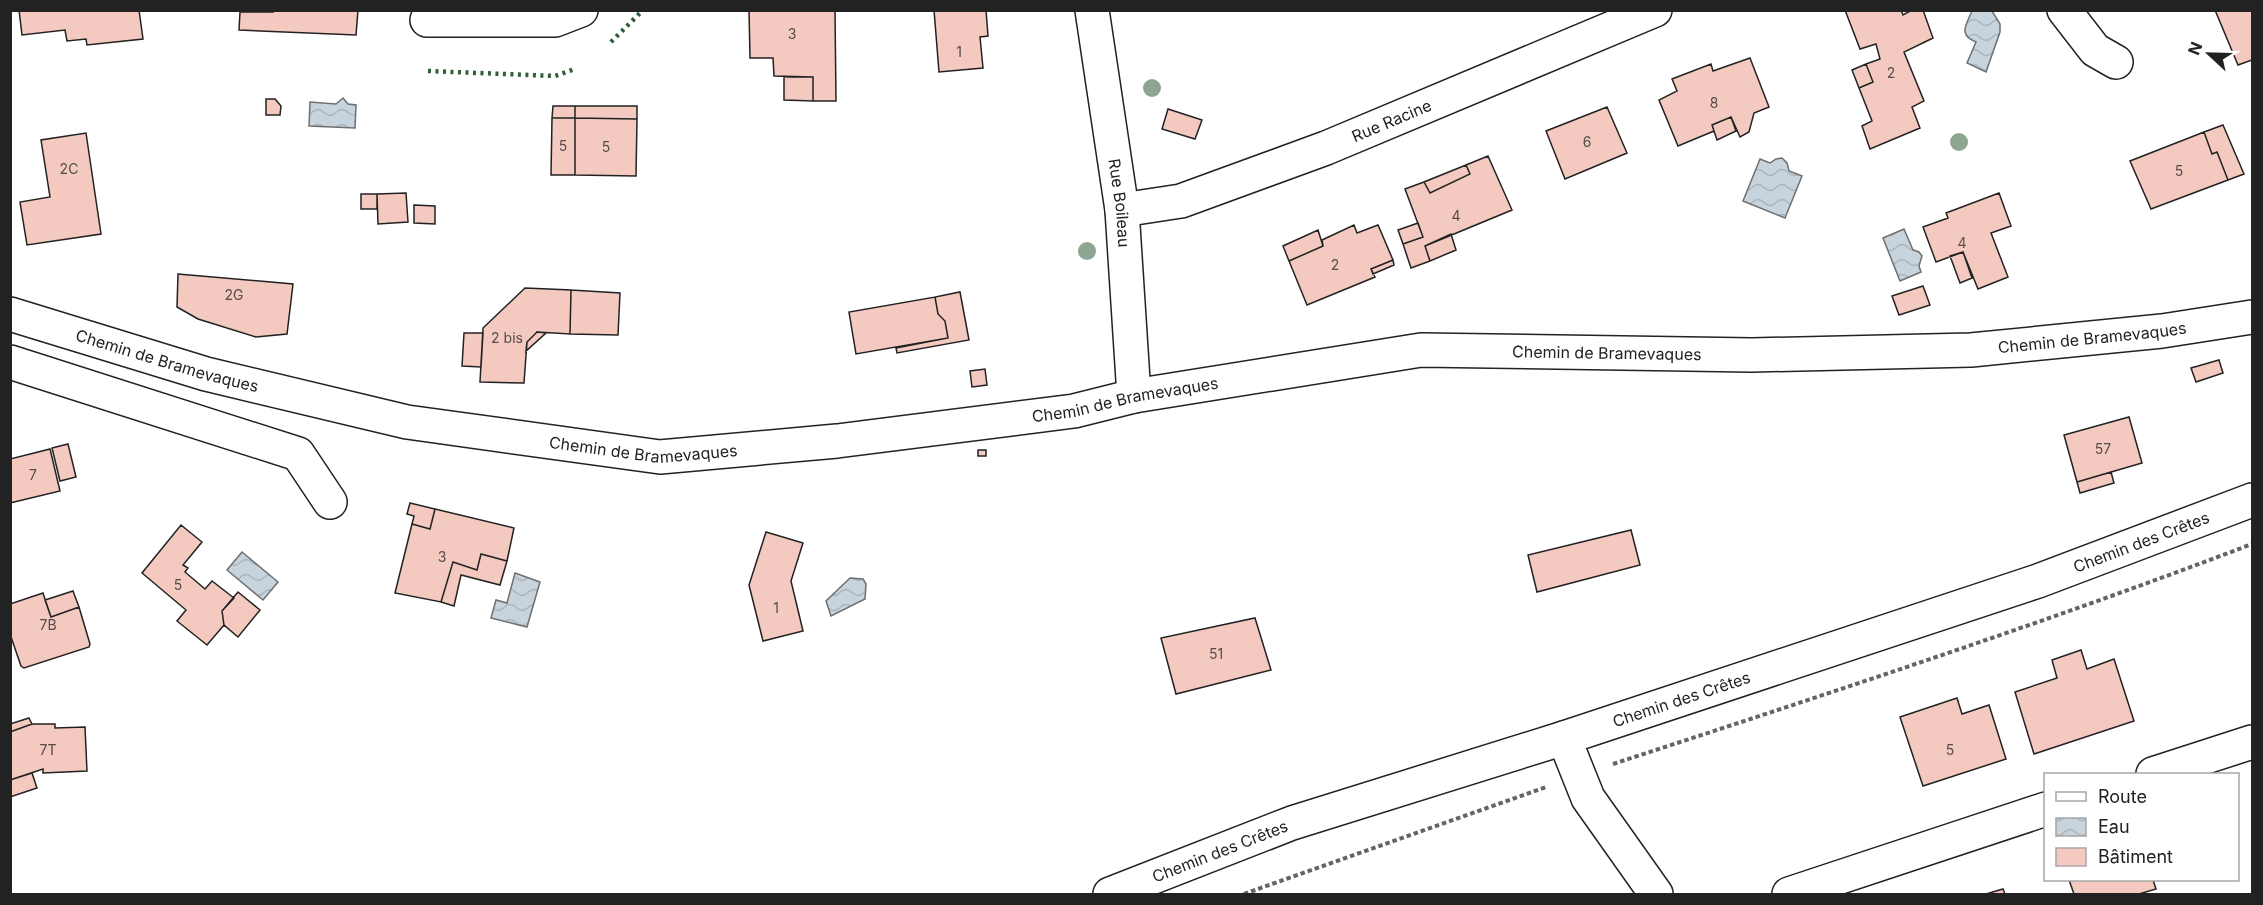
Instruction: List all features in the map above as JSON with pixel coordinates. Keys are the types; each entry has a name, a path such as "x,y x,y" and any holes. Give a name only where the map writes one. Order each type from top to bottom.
{"street":[{"path":"427,20 555,20 581,10"},
{"name":"Rue Boileau","path":"1092,10 1122,210 1134,396"},
{"name":"Rue Racine","path":"1122,210 1180,201 1326,148 1656,10"},
{"path":"2064,10 2095,50 2116,62"},
{"name":"Chemin de Bramevaques","path":"10,314 206,374 407,422 660,457 837,441 1062,412 1134,396 1421,350 1752,355 1971,350 2162,331 2253,317"},
{"path":"10,362 298,454 330,502"},
{"name":"Chemin des Crêtes","path":"1110,894 1292,823 1564,738 2038,581 2253,500"},
{"path":"1564,738 1588,798 1656,894"},
{"path":"2156,773 2253,742"},
{"path":"1789,894 2044,810"}],"path":[{"path":"1244,894 1578,776 1951,653 2253,544"}],"water":[{"path":"1972,11 1992,11 2000,24 2000,32 1986,72 1967,63 1976,42 1965,33"},
{"path":"343,98 348,104 356,105 355,128 309,126 310,102 336,104"},
{"path":"1782,158 1787,163 1789,171 1802,176 1785,218 1743,201 1760,159 1770,163"},
{"path":"1904,229 1913,250 1922,256 1919,266 1921,272 1900,281 1883,238"},
{"path":"242,552 278,582 263,600 227,570"},
{"path":"515,573 540,582 527,627 491,618 496,600 507,603"},
{"path":"850,578 863,579 866,584 865,599 831,616 826,601"}],"building":[{"path":"19,10 139,10 143,39 87,45 86,39 67,41 65,30 22,35"},
{"path":"273,10 358,10 356,35 239,30 240,12 273,12"},
{"path":"749,10 835,10 836,101 813,101 813,77 774,76 773,58 750,58"},
{"path":"934,10 986,10 988,36 980,37 983,68 939,72"},
{"path":"1845,10 1901,10 1903,15 1912,10 1923,10 1933,38 1904,52 1924,101 1912,107 1920,128 1870,149 1862,126 1872,121 1859,88 1873,82 1866,64 1880,59 1876,44 1860,49"},
{"path":"2215,10 2252,10 2252,60 2238,65"},
{"path":"1750,58 1769,107 1754,113 1749,132 1740,137 1731,117 1712,125 1714,131 1678,146 1659,100 1677,91 1672,79 1711,64 1713,71"},
{"path":"1866,64 1873,82 1859,88 1852,70"},
{"path":"784,77 813,77 813,101 784,100"},
{"path":"266,99 275,99 281,106 280,115 266,115"},
{"path":"553,106 575,106 575,118 552,118"},
{"path":"575,106 637,106 637,119 575,118"},
{"path":"1607,107 1627,153 1565,179 1546,131"},
{"path":"1168,109 1202,120 1195,139 1162,129"},
{"path":"1731,117 1736,131 1717,140 1712,125"},
{"path":"552,118 575,118 575,175 551,175"},
{"path":"575,118 637,119 636,176 575,175"},
{"path":"2223,125 2244,174 2228,180 2217,152 2212,154 2204,132"},
{"path":"2204,132 2212,154 2217,152 2228,180 2151,209 2130,161"},
{"path":"86,133 101,234 27,245 20,202 50,197 41,140"},
{"path":"1488,156 1512,210 1425,246 1430,261 1411,268 1403,244 1423,237 1405,189 1424,182 1430,193 1470,174 1466,165"},
{"path":"1466,165 1470,174 1430,193 1424,182"},
{"path":"406,193 408,222 378,224 377,194"},
{"path":"1999,193 2011,226 1991,233 2008,277 1978,289 1963,252 1936,262 1923,227 1948,218 1946,213"},
{"path":"361,194 377,194 377,209 361,209"},
{"path":"414,205 435,206 435,224 414,223"},
{"path":"1418,223 1423,237 1403,244 1398,230"},
{"path":"1354,225 1357,233 1378,225 1393,260 1371,269 1375,277 1307,305 1289,261 1323,246 1322,240"},
{"path":"1318,230 1323,246 1289,261 1283,246"},
{"path":"1451,234 1456,250 1430,261 1425,246"},
{"path":"1963,252 1972,278 1960,283 1950,256"},
{"path":"1393,260 1394,265 1373,274 1371,269"},
{"path":"178,274 293,284 287,334 256,337 198,319 177,307"},
{"path":"1923,286 1930,305 1899,315 1892,296"},
{"path":"525,288 571,290 570,334 537,332 527,342 524,383 480,382 483,328"},
{"path":"571,290 620,293 618,335 570,334"},
{"path":"960,292 969,340 897,353 896,348 948,338 945,321 938,314 935,297"},
{"path":"935,297 938,314 945,321 948,338 856,354 849,312"},
{"path":"537,332 546,333 526,351 527,342"},
{"path":"464,333 483,333 481,367 462,366"},
{"path":"2219,360 2223,373 2196,382 2191,368"},
{"path":"985,369 987,385 972,387 970,371"},
{"path":"2129,417 2142,463 2077,482 2064,435"},
{"path":"68,444 76,477 60,481 52,448"},
{"path":"50,449 60,491 10,503 10,459"},
{"path":"978,450 986,450 986,456 978,456"},
{"path":"2111,472 2114,483 2080,493 2077,482"},
{"path":"410,503 435,509 430,529 412,524 414,516 407,514"},
{"path":"435,509 514,528 507,561 481,554 477,570 453,562 441,602 395,593 412,524 430,529"},
{"path":"181,525 202,542 183,565 188,568 185,572 205,589 212,581 234,598 222,611 224,625 207,645 177,621 186,610 142,573"},
{"path":"1631,530 1640,565 1537,592 1528,555"},
{"path":"766,532 803,543 791,581 803,631 763,641 749,585"},
{"path":"481,554 507,561 500,585 461,575 454,606 441,602 453,562 477,570"},
{"path":"73,591 79,607 51,617 45,600"},
{"path":"238,592 260,610 238,637 224,625 222,611"},
{"path":"43,593 51,617 79,607 90,644 89,647 24,668 21,666 10,634 10,604"},
{"path":"1255,618 1271,670 1176,694 1161,638"},
{"path":"2081,650 2087,669 2114,659 2134,721 2034,754 2015,692 2057,678 2052,660"},
{"path":"1957,698 1962,714 1989,705 2006,759 1923,786 1900,717"},
{"path":"29,718 32,724 10,732 10,724"},
{"path":"32,724 55,724 55,728 85,727 87,771 43,773 43,769 10,780 10,732"},
{"path":"32,773 37,788 10,797 10,780"},
{"path":"2069,881 2153,881 2156,889 2139,894 2074,894"},
{"path":"2003,889 2005,894 1986,894"}],"hedge":[{"path":"611,42 643,10"},
{"path":"428,71 555,76 575,69"}]}
